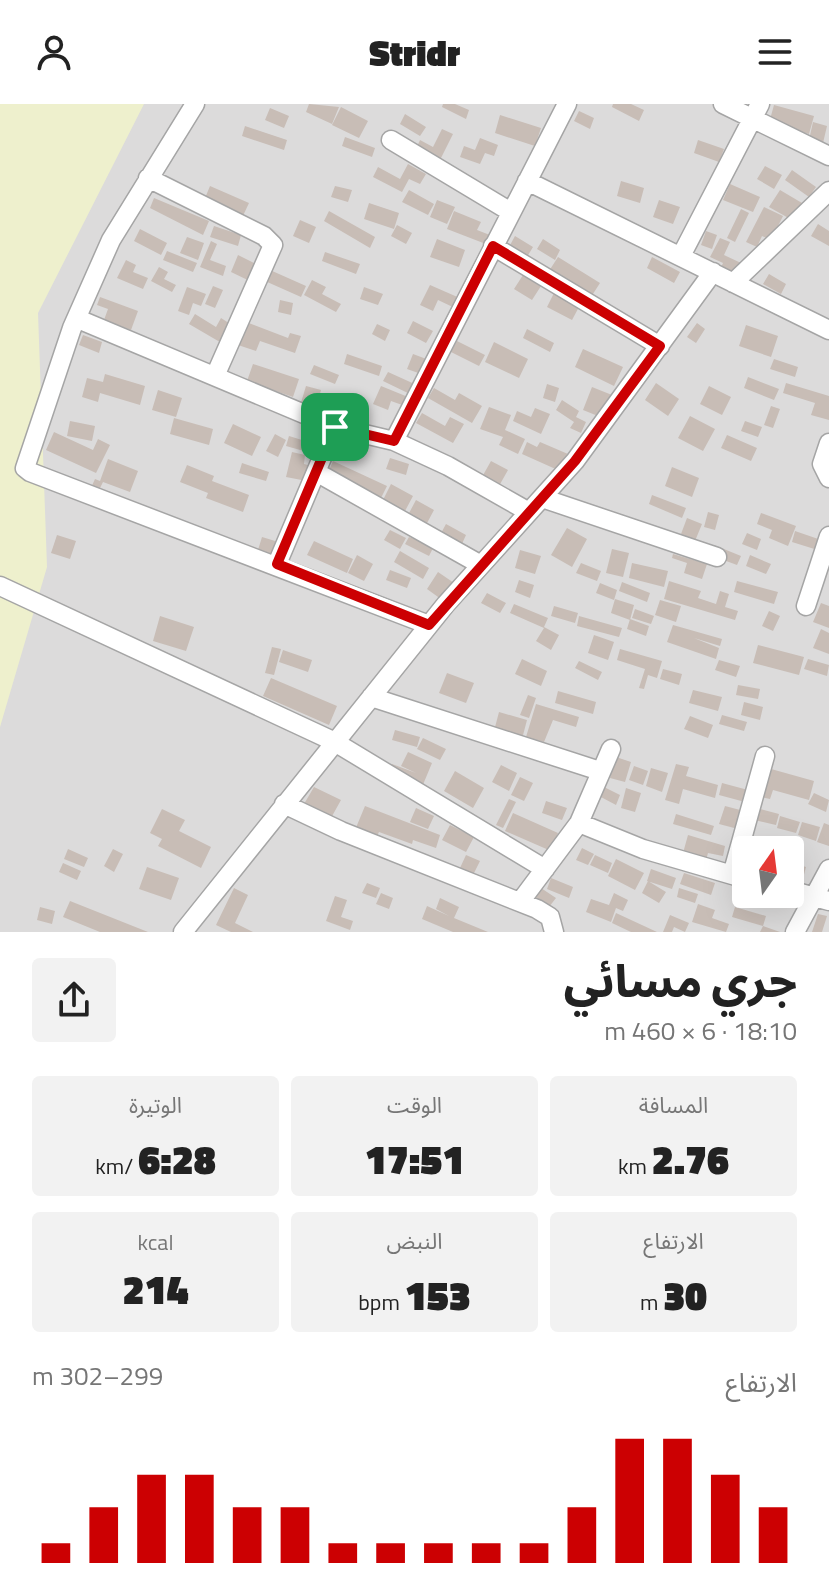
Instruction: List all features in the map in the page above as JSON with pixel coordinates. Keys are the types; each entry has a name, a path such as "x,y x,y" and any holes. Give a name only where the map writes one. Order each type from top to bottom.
{"street":[{"path":"195,104 111,240 30,445 25,468 429,625"},
{"path":"394,441 567,104"},
{"path":"723,104 757,111 829,156"},
{"path":"681,256 757,111"},
{"path":"391,140 511,212"},
{"path":"148,178 264,236 273,245 215,376"},
{"path":"527,181 829,330"},
{"path":"733,283 829,191"},
{"path":"493,246 660,346"},
{"path":"183,932 429,625 575,461 713,272"},
{"path":"78,319 335,427 394,441 448,466 529,512"},
{"path":"277,564 335,427"},
{"path":"829,443 822,464 829,478"},
{"path":"316,472 481,565"},
{"path":"542,498 717,557"},
{"path":"806,606 829,536"},
{"path":"0,586 333,741 545,869"},
{"path":"371,697 600,771"},
{"path":"520,902 579,823 611,749"},
{"path":"748,836 765,756"},
{"path":"284,804 520,902 550,917 554,932"},
{"path":"579,823 643,849 732,875"},
{"path":"795,932 821,899 829,869"}],"shaded area":[{"path":"114,104 829,104 829,932 0,932 0,243"}],"green space":[{"path":"0,104 144,104 38,313 47,567 0,727"}],"building":[{"path":"309,104 339,107 332,124 306,112"},
{"path":"443,104 455,104 469,110 466,119 442,107"},
{"path":"613,104 631,104 644,110 639,121 612,107"},
{"path":"774,105 814,116 809,134 769,123"},
{"path":"341,107 368,121 359,138 332,125"},
{"path":"270,108 289,116 284,128 265,120"},
{"path":"579,111 594,118 590,129 574,121"},
{"path":"405,114 426,127 420,136 400,124"},
{"path":"500,115 541,128 535,146 495,133"},
{"path":"813,122 827,126 823,143 809,140"},
{"path":"245,126 287,140 284,150 242,136"},
{"path":"442,129 453,134 439,162 415,151 420,140 433,147"},
{"path":"345,137 375,148 372,157 342,146"},
{"path":"480,138 498,145 494,156 485,153 480,164 460,157 464,146 475,150"},
{"path":"698,140 724,149 719,162 694,153"},
{"path":"408,164 426,174 420,184 409,179 402,192 373,177 378,167 400,179"},
{"path":"765,166 782,175 774,189 757,179"},
{"path":"792,170 816,187 809,197 785,180"},
{"path":"621,181 644,188 640,203 617,196"},
{"path":"730,184 760,197 753,212 723,200"},
{"path":"210,186 249,203 241,220 203,203"},
{"path":"335,186 352,190 348,202 331,197"},
{"path":"409,190 434,204 428,215 402,202"},
{"path":"780,190 802,203 792,220 769,207"},
{"path":"154,198 209,221 203,235 150,208"},
{"path":"437,200 455,207 447,224 430,217"},
{"path":"659,200 680,207 673,224 653,217"},
{"path":"369,203 399,213 394,229 364,219"},
{"path":"764,207 783,216 771,240 762,236 757,247 746,242"},
{"path":"741,209 749,213 735,242 727,238"},
{"path":"329,211 375,237 370,248 324,221"},
{"path":"454,211 481,222 477,230 495,237 491,246 447,229"},
{"path":"300,220 316,227 309,243 293,236"},
{"path":"818,224 829,231 829,246 811,236"},
{"path":"397,225 412,233 406,244 391,236"},
{"path":"214,226 241,235 238,246 210,237"},
{"path":"140,229 167,243 161,255 134,241"},
{"path":"706,231 717,235 712,249 701,245"},
{"path":"515,236 533,247 527,257 509,247"},
{"path":"187,237 204,243 198,260 180,253"},
{"path":"720,238 730,242 724,255 741,263 733,281 718,274 723,263 710,257"},
{"path":"437,239 465,250 459,267 430,257"},
{"path":"543,239 560,250 555,260 537,249"},
{"path":"211,241 217,244 210,260 226,266 223,276 200,267"},
{"path":"167,251 197,263 193,272 163,260"},
{"path":"325,252 360,264 356,274 322,261"},
{"path":"238,255 264,268 256,284 231,272"},
{"path":"558,257 600,283 591,297 549,271"},
{"path":"652,257 680,272 674,283 647,268"},
{"path":"126,260 136,265 133,272 148,278 143,289 117,278"},
{"path":"159,267 168,272 164,279 176,285 172,292 151,281"},
{"path":"270,270 306,286 301,297 265,281"},
{"path":"769,274 786,284 781,294 763,284"},
{"path":"523,275 541,286 532,300 514,289"},
{"path":"312,280 326,287 322,294 341,304 336,312 304,295"},
{"path":"430,285 462,299 457,309 438,300 433,311 420,305"},
{"path":"213,286 223,290 215,308 205,304"},
{"path":"187,287 206,294 201,306 193,303 189,315 178,311"},
{"path":"364,287 383,294 378,305 360,299"},
{"path":"554,293 579,307 572,320 547,307"},
{"path":"100,297 138,311 131,330 104,320 108,309 97,305"},
{"path":"280,300 293,303 291,315 278,312"},
{"path":"195,314 216,327 221,318 235,327 225,345 189,324"},
{"path":"413,321 433,331 426,343 407,333"},
{"path":"246,322 288,338 290,333 301,336 295,353 260,341 256,351 238,345"},
{"path":"697,323 705,329 696,343 687,337"},
{"path":"377,324 390,330 385,341 372,334"},
{"path":"746,325 778,336 771,357 739,346"},
{"path":"527,329 554,343 550,352 523,338"},
{"path":"83,335 102,342 99,353 79,345"},
{"path":"457,341 485,355 479,366 451,352"},
{"path":"494,342 528,359 519,378 485,362"},
{"path":"583,349 623,367 614,386 575,367"},
{"path":"347,354 382,366 379,376 344,364"},
{"path":"413,354 429,360 424,375 407,369"},
{"path":"774,359 798,367 795,377 770,369"},
{"path":"253,364 299,379 293,397 247,381"},
{"path":"314,365 339,375 335,384 310,374"},
{"path":"388,372 419,386 414,396 383,381"},
{"path":"105,374 145,386 140,405 100,393 98,402 82,397 87,378 103,382"},
{"path":"748,377 779,389 774,400 744,388"},
{"path":"656,383 679,399 668,416 645,400"},
{"path":"786,383 829,396 829,420 811,415 815,403 783,393"},
{"path":"547,384 559,388 555,402 543,398"},
{"path":"306,386 321,390 315,411 300,406"},
{"path":"381,386 408,397 405,406 391,401 388,410 373,404"},
{"path":"709,386 731,397 722,415 700,404"},
{"path":"592,387 612,395 603,418 583,410"},
{"path":"434,388 455,400 459,393 482,406 472,423 428,398"},
{"path":"158,390 182,398 176,417 152,410"},
{"path":"562,400 579,411 576,417 586,422 581,433 570,428 574,422 556,410"},
{"path":"771,406 780,409 773,428 764,425"},
{"path":"489,407 511,415 505,430 525,439 518,454 499,445 503,437 480,429"},
{"path":"535,408 550,414 541,434 513,421 517,411 531,417"},
{"path":"422,413 445,426 450,417 464,424 453,443 416,423"},
{"path":"690,416 715,429 703,451 678,438"},
{"path":"174,418 213,429 209,445 170,434"},
{"path":"70,421 95,426 92,441 67,436"},
{"path":"745,421 762,427 758,437 741,431"},
{"path":"233,424 261,437 252,456 224,443"},
{"path":"54,432 93,450 98,439 110,445 96,473 46,450"},
{"path":"275,434 286,440 278,457 266,451"},
{"path":"727,435 757,448 751,461 721,448"},
{"path":"289,436 328,448 325,457 286,446"},
{"path":"527,442 537,447 540,442 568,454 560,471 522,454"},
{"path":"292,452 305,455 304,464 315,467 312,482 286,477"},
{"path":"390,458 409,464 406,475 386,469"},
{"path":"108,459 138,471 130,492 103,482 97,494 90,490 95,479 100,481"},
{"path":"333,461 387,486 379,502 326,477"},
{"path":"491,461 508,470 499,486 482,477"},
{"path":"242,463 269,472 266,481 239,473"},
{"path":"187,465 214,476 212,481 249,495 243,512 206,498 208,493 180,482"},
{"path":"672,467 699,478 692,497 665,486"},
{"path":"391,484 413,496 405,511 383,500"},
{"path":"652,495 686,508 682,518 649,504"},
{"path":"416,500 434,510 426,525 408,515"},
{"path":"708,512 719,515 715,530 704,527"},
{"path":"761,513 796,526 788,546 769,538 772,530 757,524"},
{"path":"687,518 702,524 695,541 681,534"},
{"path":"446,524 466,535 461,546 440,535"},
{"path":"567,528 587,539 572,567 551,555"},
{"path":"390,530 406,538 400,549 384,540"},
{"path":"795,531 827,542 824,552 792,542"},
{"path":"747,533 761,539 757,550 742,544"},
{"path":"57,535 76,541 70,559 51,553"},
{"path":"262,537 285,544 281,557 258,550"},
{"path":"409,537 434,546 429,556 405,544"},
{"path":"314,541 353,559 347,573 307,555"},
{"path":"714,545 741,556 737,565 710,555"},
{"path":"612,549 629,553 623,577 606,573"},
{"path":"520,550 541,556 535,574 515,568"},
{"path":"400,551 429,568 423,579 394,562"},
{"path":"673,554 707,564 702,579 684,573 687,563 672,558"},
{"path":"357,555 373,564 364,581 348,573"},
{"path":"750,555 771,564 766,574 746,566"},
{"path":"581,563 601,571 597,581 576,573"},
{"path":"632,563 668,571 664,587 629,578"},
{"path":"390,570 411,578 407,588 386,580"},
{"path":"438,572 457,585 445,602 427,589"},
{"path":"519,580 534,585 530,598 515,592"},
{"path":"669,581 701,591 698,598 716,604 720,591 729,594 725,607 738,611 735,620 664,599"},
{"path":"737,581 778,592 774,604 734,592"},
{"path":"622,582 650,593 647,602 619,591"},
{"path":"600,583 617,590 614,600 596,593"},
{"path":"487,593 506,603 500,613 481,603"},
{"path":"615,599 634,605 630,620 611,613"},
{"path":"660,600 681,606 676,622 655,615"},
{"path":"821,603 829,606 829,628 813,622"},
{"path":"514,604 548,618 544,627 559,635 551,650 536,641 544,628 510,613"},
{"path":"554,606 578,613 575,623 551,616"},
{"path":"635,609 654,616 651,624 632,618"},
{"path":"769,611 780,616 773,631 762,626"},
{"path":"160,616 194,627 186,651 153,641"},
{"path":"579,616 622,628 619,637 577,626"},
{"path":"630,619 649,626 646,636 627,629"},
{"path":"673,625 722,639 720,646 694,638 719,648 716,659 667,642"},
{"path":"821,629 829,633 829,654 813,648"},
{"path":"594,635 614,642 608,660 588,653"},
{"path":"758,645 804,657 799,675 753,663"},
{"path":"272,647 281,649 274,675 265,673"},
{"path":"620,649 662,661 657,678 648,675 644,689 639,688 645,669 617,660"},
{"path":"283,650 312,660 308,672 279,662"},
{"path":"522,659 547,671 541,686 515,674"},
{"path":"808,659 829,665 827,676 804,669"},
{"path":"719,660 740,666 736,677 715,670"},
{"path":"579,661 602,672 598,680 575,668"},
{"path":"663,669 682,674 679,685 660,679"},
{"path":"447,673 474,683 466,703 439,693"},
{"path":"271,678 337,706 329,725 263,696"},
{"path":"738,685 760,689 758,699 736,695"},
{"path":"693,690 722,697 718,711 689,703"},
{"path":"558,691 596,702 593,714 555,703"},
{"path":"528,695 536,698 529,718 520,715"},
{"path":"744,702 763,707 760,720 741,715"},
{"path":"536,704 579,717 576,727 553,720 544,742 526,737"},
{"path":"499,712 527,720 522,739 494,731"},
{"path":"722,715 747,722 744,731 719,724"},
{"path":"690,716 713,725 708,738 684,729"},
{"path":"395,730 420,737 417,747 392,740"},
{"path":"423,738 446,749 440,760 417,749"},
{"path":"408,752 432,763 422,787 388,774 392,764 416,773 401,766"},
{"path":"616,757 631,762 625,782 610,778"},
{"path":"676,764 689,767 686,776 718,785 715,798 683,789 679,804 665,800"},
{"path":"501,765 517,773 509,791 492,782"},
{"path":"634,766 648,771 643,785 629,780"},
{"path":"764,767 814,781 809,800 773,790 770,799 756,796"},
{"path":"651,768 668,773 662,792 646,786"},
{"path":"455,771 484,788 473,808 444,791"},
{"path":"520,777 533,783 524,801 511,795"},
{"path":"722,783 748,790 745,802 719,795"},
{"path":"314,787 341,800 331,818 304,804"},
{"path":"604,787 620,795 616,805 599,796"},
{"path":"626,788 641,793 635,812 621,808"},
{"path":"814,793 829,800 826,812 808,804"},
{"path":"509,799 516,802 503,828 496,825"},
{"path":"546,801 567,808 562,820 542,813"},
{"path":"365,806 440,835 436,848 413,840 412,844 379,832 376,838 355,830"},
{"path":"725,806 744,811 738,829 719,824"},
{"path":"753,807 779,814 776,825 750,819"},
{"path":"416,808 434,816 428,829 410,822"},
{"path":"162,809 185,820 179,831 211,847 201,868 158,846 162,839 150,833"},
{"path":"513,813 558,833 551,851 505,831"},
{"path":"676,814 714,826 711,835 673,824"},
{"path":"780,816 800,822 796,833 777,828"},
{"path":"802,822 820,827 816,841 798,835"},
{"path":"824,823 829,825 829,846 817,842"},
{"path":"450,825 474,837 466,852 442,840"},
{"path":"688,835 725,846 723,856 708,853 706,860 683,853"},
{"path":"582,848 594,854 588,865 576,860"},
{"path":"68,849 88,858 84,867 64,859"},
{"path":"113,849 123,854 114,872 104,866"},
{"path":"466,855 480,861 473,875 460,868"},
{"path":"595,855 612,863 608,873 590,865"},
{"path":"616,859 644,873 635,890 608,876"},
{"path":"63,863 81,871 77,880 59,872"},
{"path":"147,867 179,878 171,900 139,889"},
{"path":"651,869 676,878 672,889 647,881"},
{"path":"684,873 715,883 711,895 680,884"},
{"path":"551,878 573,887 569,898 547,889"},
{"path":"648,881 666,892 659,903 642,893"},
{"path":"367,883 380,888 376,898 362,893"},
{"path":"234,888 248,895 235,923 253,932 231,932 216,925"},
{"path":"541,888 556,898 549,907 535,897"},
{"path":"679,888 698,894 695,903 677,897"},
{"path":"381,893 393,898 389,909 376,904"},
{"path":"614,893 628,900 623,911 616,908 611,922 586,912 591,899 609,905"},
{"path":"335,896 347,900 341,917 353,921 350,930 326,921"},
{"path":"440,898 459,907 454,918 488,932 453,932 422,919 427,906 449,916 436,909"},
{"path":"70,901 148,932 100,932 63,917"},
{"path":"698,904 715,910 712,918 729,924 726,932 692,922"},
{"path":"40,907 55,911 52,924 37,920"},
{"path":"735,908 766,916 763,926 732,917"},
{"path":"616,913 657,932 631,932 612,923"},
{"path":"818,914 827,916 822,932 812,932"},
{"path":"670,915 689,923 685,932 674,927 672,932 663,932"},
{"path":"763,926 780,932 760,932"}],"route":[{"path":"493,246 660,346 575,461 429,625 277,564 335,427 394,441 493,246"}]}
